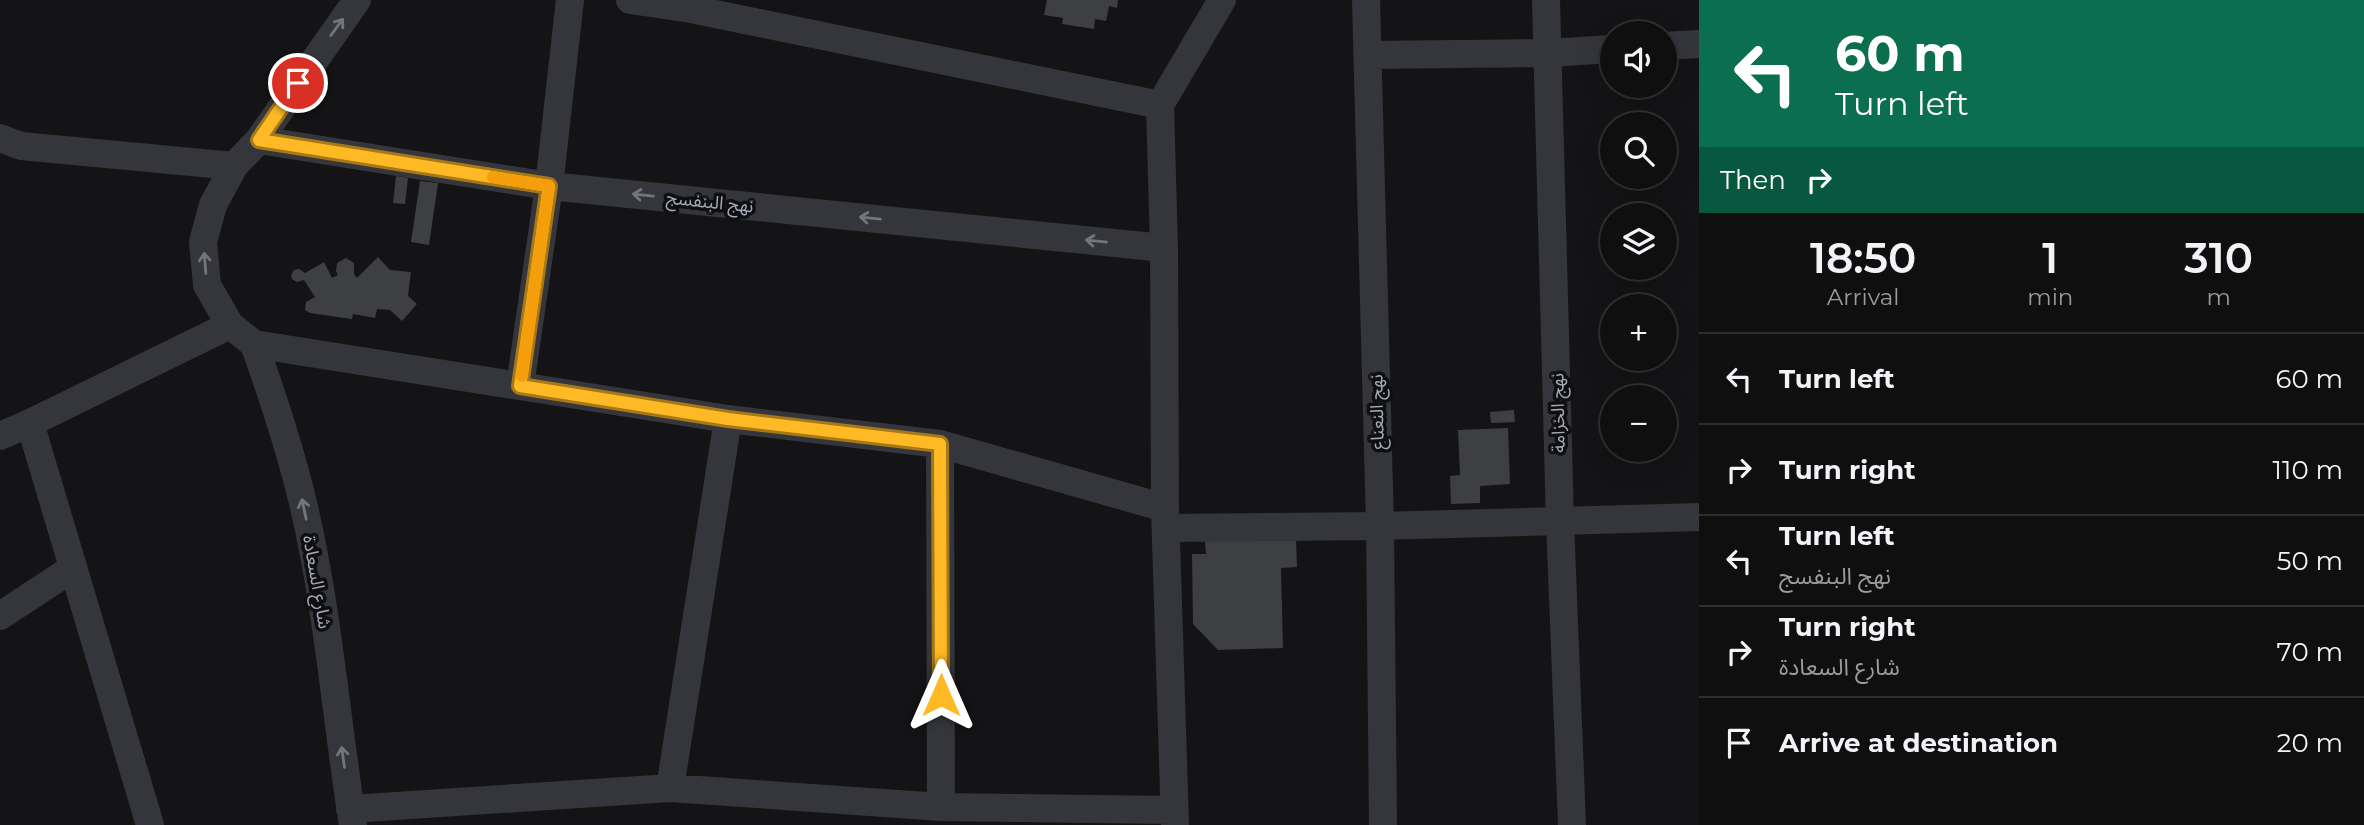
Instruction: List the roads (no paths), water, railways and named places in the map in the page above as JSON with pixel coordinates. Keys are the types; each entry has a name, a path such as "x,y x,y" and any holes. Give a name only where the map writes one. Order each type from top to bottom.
{"street":[{"path":"356,0 259,140 234,166 213,205 204,242 207,285 230,325 254,344 728,419 940,444 1165,518 1380,526 1699,516"},
{"path":"520,386 549,186 570,0"},
{"path":"630,0 691,5 1160,105"},
{"path":"352,817 670,788 942,807 1175,818 1165,518 1164,248 1160,105 1222,0"},
{"name":"نهج النعناع","path":"1366,0 1380,526 1383,825"},
{"name":"نهج الخزامة","path":"1546,0 1560,522 1572,825"},
{"path":"1677,45 1699,44"},
{"path":"1367,55 1600,50"},
{"path":"0,138 21,146 234,166"},
{"name":"نهج البنفسج","path":"259,140 549,186 1164,248"},
{"path":"0,436 230,325"},
{"name":"شارع السعادة","path":"254,344 282,423 303,505 324,619 352,817"},
{"path":"670,788 728,419"},
{"path":"30,423 150,825"},
{"path":"940,444 942,807"},
{"path":"0,616 73,568"}]}
